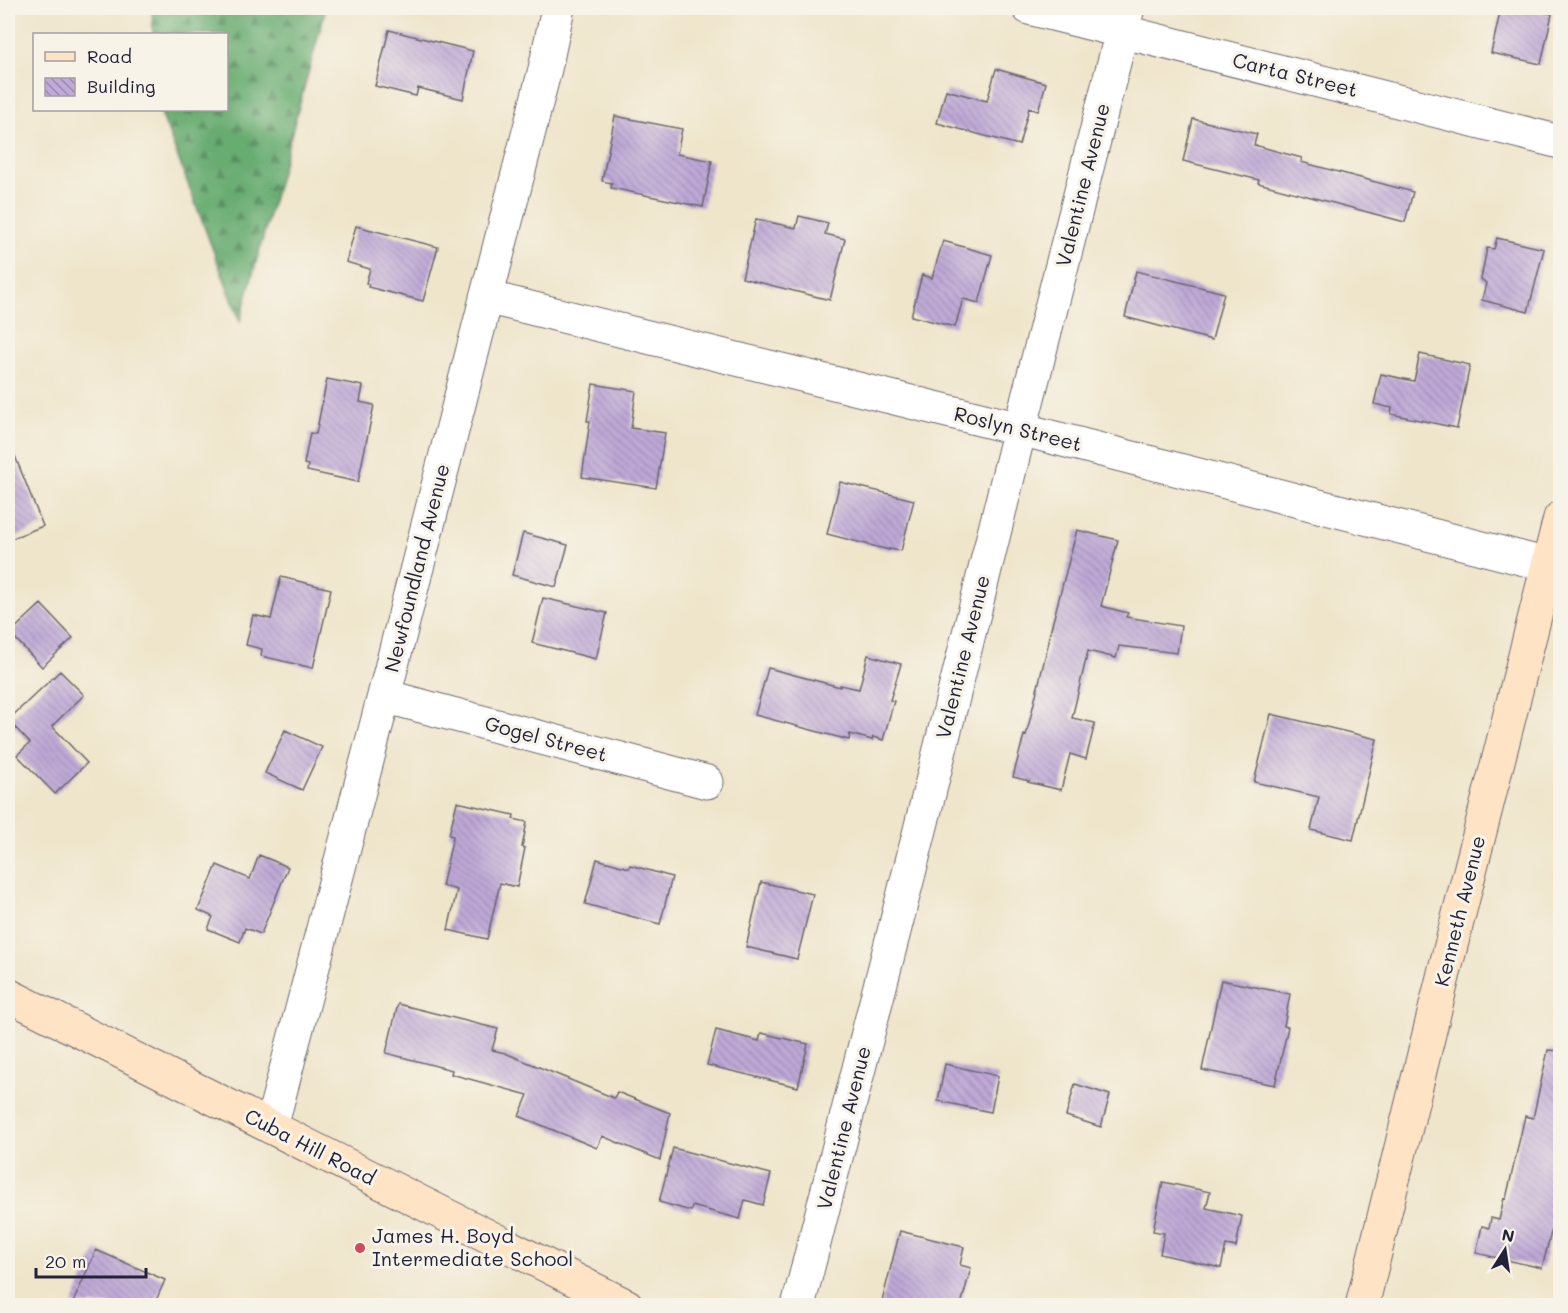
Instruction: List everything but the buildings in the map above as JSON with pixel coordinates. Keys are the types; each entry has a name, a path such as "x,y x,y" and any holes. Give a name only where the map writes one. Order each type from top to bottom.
{"street":[{"name":"Newfoundland Avenue","path":"271,1127 545,69 558,8"},
{"name":"Carta Street","path":"1029,8 1125,20 1560,142"},
{"name":"Valentine Avenue","path":"798,1305 1125,20"},
{"name":"Roslyn Street","path":"486,297 1020,429 1548,565"},
{"name":"Kenneth Avenue","path":"1362,1305 1560,518"},
{"name":"Gogel Street","path":"384,696 707,782"},
{"name":"Cuba Hill Road","path":"8,973 18,1000 627,1305"}],"green space":[{"path":"152,8 326,8 240,321 160,111 228,111 228,33 153,33"}],"place":[{"name":"James H. Boyd Intermediate School","path":"360,1248"}]}
